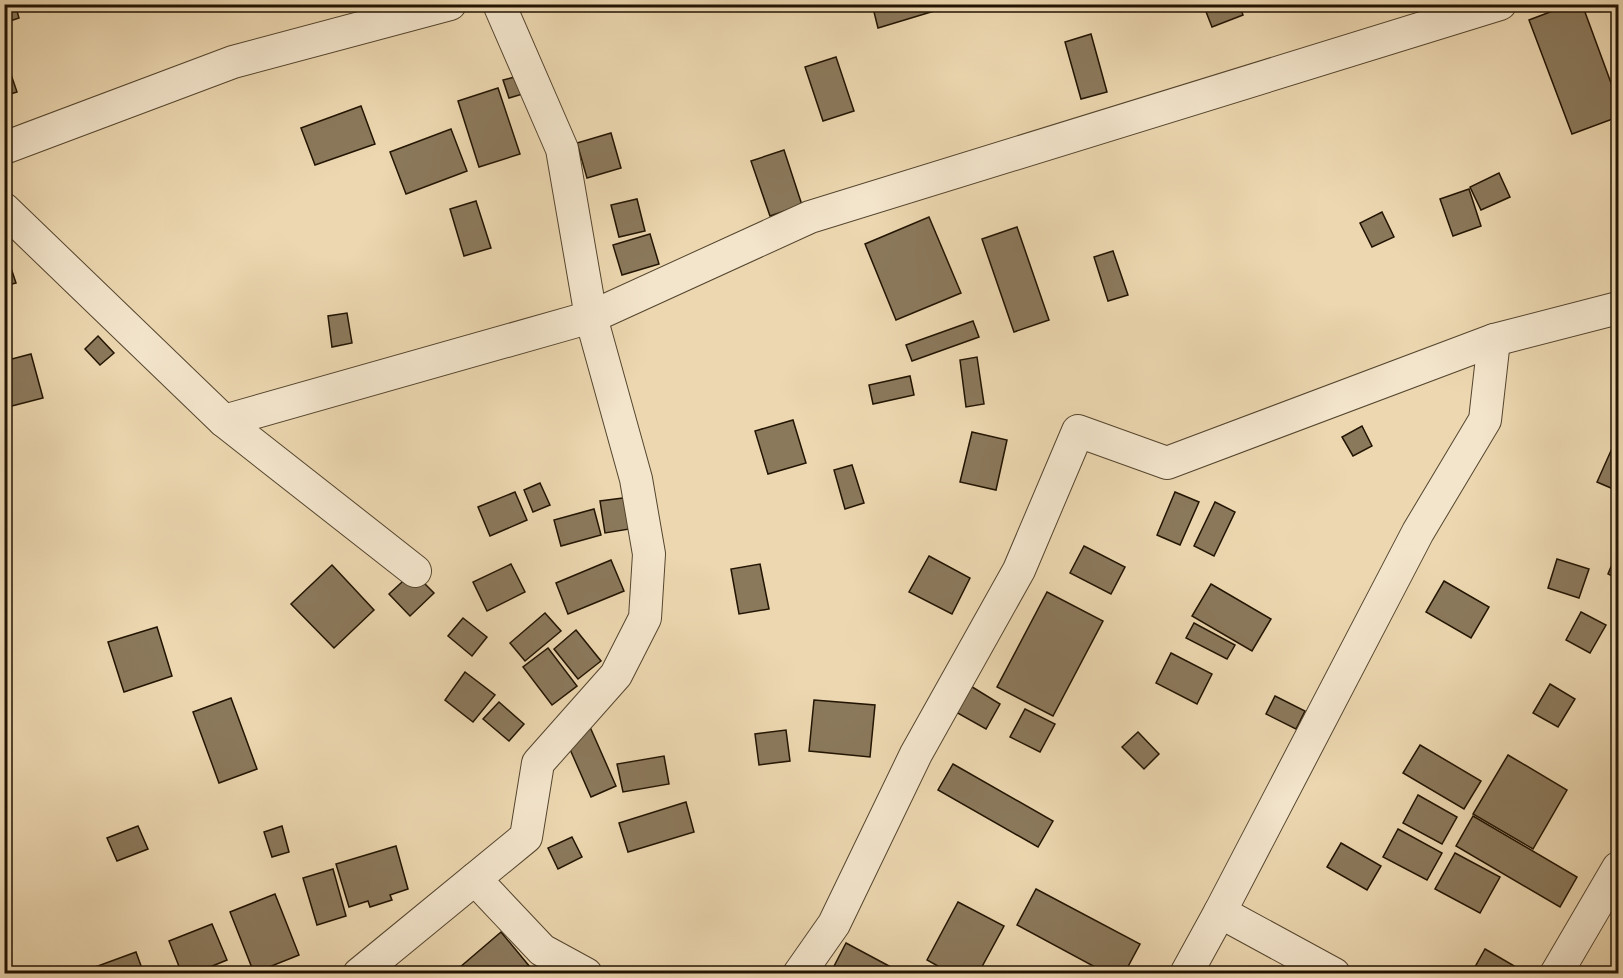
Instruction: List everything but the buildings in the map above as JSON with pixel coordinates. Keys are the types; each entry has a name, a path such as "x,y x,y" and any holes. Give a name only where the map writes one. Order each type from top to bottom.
{"street":[{"path":"4,148 233,62 450,4"},
{"path":"358,974 526,837 538,763 616,675 645,618 649,554 636,479 591,316 562,149 499,4"},
{"path":"224,421 591,316 810,217 1500,4"},
{"path":"6,214 224,421 415,571"},
{"path":"799,974 834,924 916,754 1019,570 1078,431 1167,463 1494,340 1618,308"},
{"path":"1186,974 1418,532 1485,420 1494,340"},
{"path":"1556,974 1618,868"},
{"path":"475,879 542,950 586,974"},
{"path":"1220,912 1334,974"}]}
